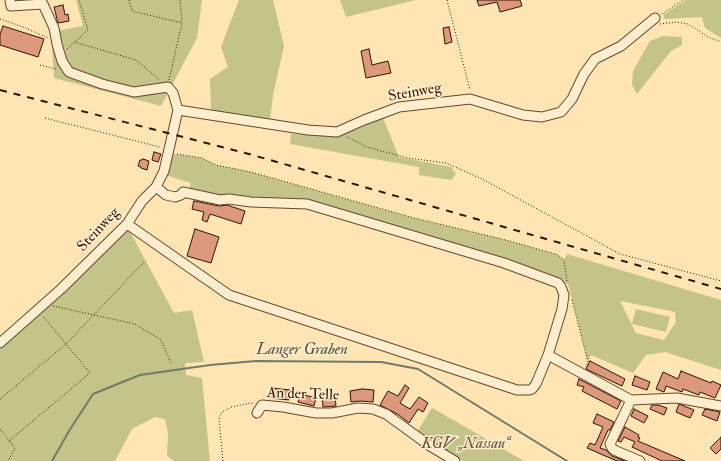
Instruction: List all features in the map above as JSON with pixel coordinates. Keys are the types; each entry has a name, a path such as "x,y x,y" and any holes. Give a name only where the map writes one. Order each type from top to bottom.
{"street":[{"path":"10,0 11,6 43,4 54,28 62,61 69,72 102,84 134,92 168,87 173,93 178,110"},
{"name":"Steinweg","path":"0,343 41,307 127,224 142,201 156,186 164,171 178,110 301,129 337,132 399,107 470,99 524,115 542,117 560,112 572,99 584,74 595,59 621,46 655,22"},
{"path":"127,224 229,295 517,390 529,390 534,388 548,355 564,295 558,283 504,263 307,204 251,202 236,199 220,200 183,192 181,195 175,197 166,195 156,186"},
{"path":"548,355 631,400 677,398 721,406"},
{"path":"631,400 610,444 614,450 640,461"},
{"name":"An der Telle","path":"257,413 262,405 283,406 316,413 332,413 358,408 379,410 430,446 455,461"}],"path":[{"path":"60,55 88,30 79,0"},
{"path":"129,0 132,11 182,23"},
{"path":"74,42 136,60 168,87 182,23 180,0"},
{"path":"447,0 470,87 470,99"},
{"path":"655,22 683,0"},
{"path":"0,19 46,37 57,44"},
{"path":"655,22 676,22 688,24 708,37 721,42"},
{"path":"40,64 69,72"},
{"path":"44,118 202,158 216,165 251,172 414,218 552,252 562,258 568,284"},
{"path":"337,132 367,147 408,158 446,163 475,176 620,254 721,281"},
{"path":"0,399 66,344 145,261"},
{"path":"572,298 588,362 580,373"},
{"path":"41,307 93,314 136,324 160,340 171,363"},
{"path":"9,441 90,373 66,344 41,307"},
{"path":"223,461 219,418 222,412 232,407 250,403 262,405"},
{"path":"0,429 15,448 8,461"}],"green space":[{"path":"76,0 202,0 197,38 161,106 54,78 51,32 83,26"},
{"path":"239,0 273,0 284,46 273,95 270,121 211,111 210,79 228,67 221,47"},
{"path":"340,0 416,0 346,17"},
{"path":"686,0 721,0 721,38 705,28 702,17 665,19 663,15"},
{"path":"663,36 682,37 682,45 671,51 637,94 632,85 633,71 650,41"},
{"path":"383,118 399,157 451,167 456,174 451,180 419,175 419,167 290,144 291,134 336,137"},
{"path":"168,153 202,158 216,165 251,172 414,218 506,240 558,255 564,260 567,254 721,300 721,370 665,352 646,355 633,373 591,355 588,362 568,284 307,203 224,196 189,191 191,183 162,174","holes":["620,301 675,312 676,322 664,340 636,333"]},
{"path":"127,228 174,313 192,310 204,362 185,363 186,375 202,378 210,461 174,461 167,456 168,433 165,419 155,417 132,429 115,461 0,461 0,347"},
{"path":"636,309 670,317 666,332 632,324"},
{"name":"KGV „Nassau“","path":"432,408 524,461 463,461 417,432"}],"building":[{"path":"477,0 520,0 522,6 500,12 497,2 479,6"},
{"path":"63,5 65,15 68,14 69,21 58,23 54,7"},
{"path":"3,26 44,39 38,57 0,45 0,34"},
{"path":"449,27 452,42 445,44 443,28"},
{"path":"369,49 372,65 388,61 391,73 366,78 361,51"},
{"path":"154,152 161,154 158,162 152,160"},
{"path":"143,159 149,161 147,170 138,166 140,160"},
{"path":"194,201 219,206 227,205 245,211 241,224 210,214 207,222 202,220 204,212 192,209"},
{"path":"195,229 219,237 211,263 187,256"},
{"path":"590,361 625,379 622,386 586,369"},
{"path":"681,371 711,383 712,381 721,385 715,398 700,392 699,395 683,389 682,392 666,386 664,392 656,389 663,372 678,379"},
{"path":"635,376 650,382 647,390 632,385"},
{"path":"579,379 621,401 617,409 582,391 584,387 577,385"},
{"path":"405,385 409,388 400,403 410,409 419,397 428,403 423,412 418,409 409,423 399,415 380,405 388,391 398,396"},
{"path":"271,388 290,390 289,400 271,398"},
{"path":"362,389 374,390 373,402 351,402 350,391"},
{"path":"300,394 316,398 314,406 298,402"},
{"path":"335,397 336,406 323,407 322,398"},
{"path":"679,404 694,410 690,418 676,412"},
{"path":"652,405 667,408 664,415 650,409"},
{"path":"634,409 648,416 644,423 631,416"},
{"path":"705,409 720,412 717,421 702,415"},
{"path":"597,414 614,422 610,430 608,430 600,448 606,450 612,456 625,461 617,461 587,448 590,443 595,445 603,427 593,423"},
{"path":"625,427 639,435 638,437 640,438 638,441 685,461 662,461 632,447 635,442 624,437 621,442 618,441"},
{"path":"721,437 721,449 716,454 710,448"}],"waterway":[{"name":"Langer Graben","path":"52,461 93,394 140,375 210,365 256,361 381,362 418,369 567,461"}],"railway":[{"path":"0,90 249,154 721,289"}]}
